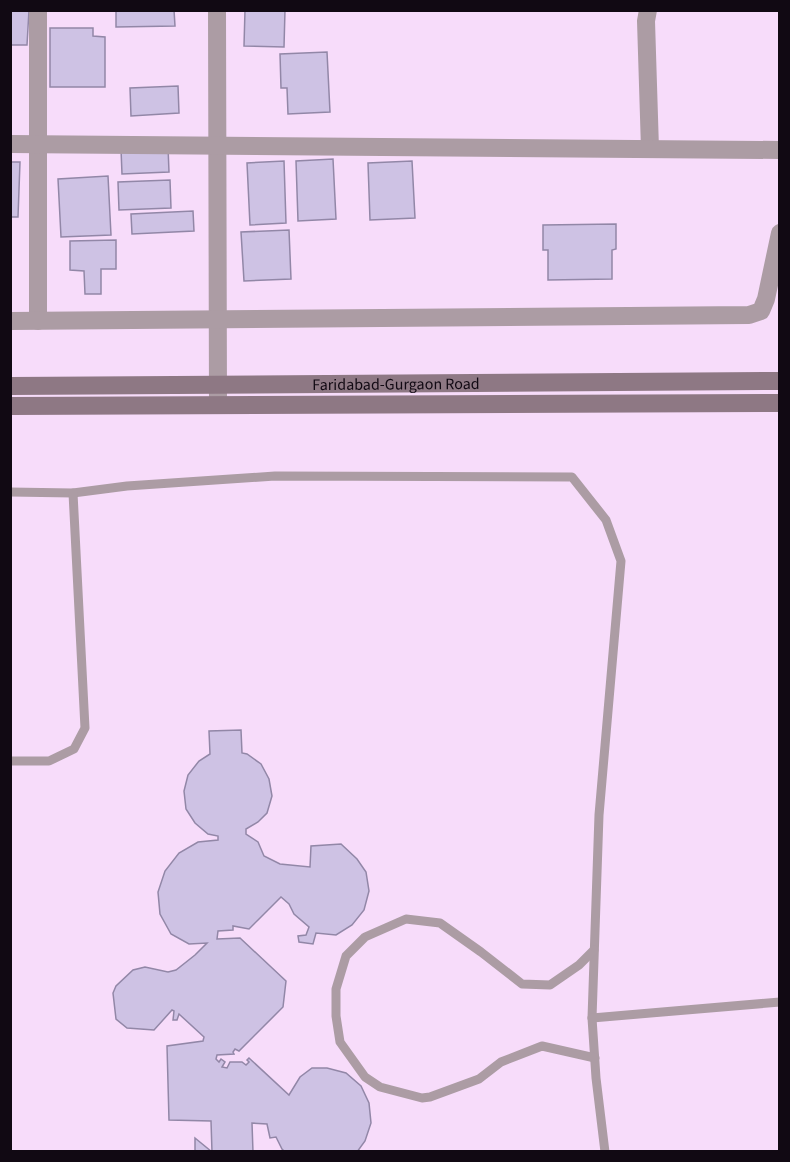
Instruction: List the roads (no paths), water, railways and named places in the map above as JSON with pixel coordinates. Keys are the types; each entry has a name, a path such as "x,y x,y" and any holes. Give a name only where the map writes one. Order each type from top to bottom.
{"main road":[{"name":"Faridabad-Gurgaon Road","path":"10,386 780,381"},
{"name":"Faridabad-Gurgaon Road","path":"10,406 780,403"}],"street":[{"path":"38,10 38,321"},
{"path":"217,10 218,405"},
{"path":"648,10 646,21 650,149"},
{"path":"10,144 780,150"},
{"path":"10,321 749,315 761,311 766,299 780,233"}],"lane":[{"path":"10,492 73,493 127,486 275,476 572,477 606,520 621,561 599,815 592,1018 605,1152"},
{"path":"10,761 49,761 74,749 86,729 73,493"},
{"path":"594,951 550,985 522,984 482,952 440,923 406,919 365,937 346,956 336,989 336,1016 340,1042 365,1077 380,1087 422,1098 479,1079 501,1062 542,1046 595,1058"},
{"path":"592,1018 780,1002"}]}
